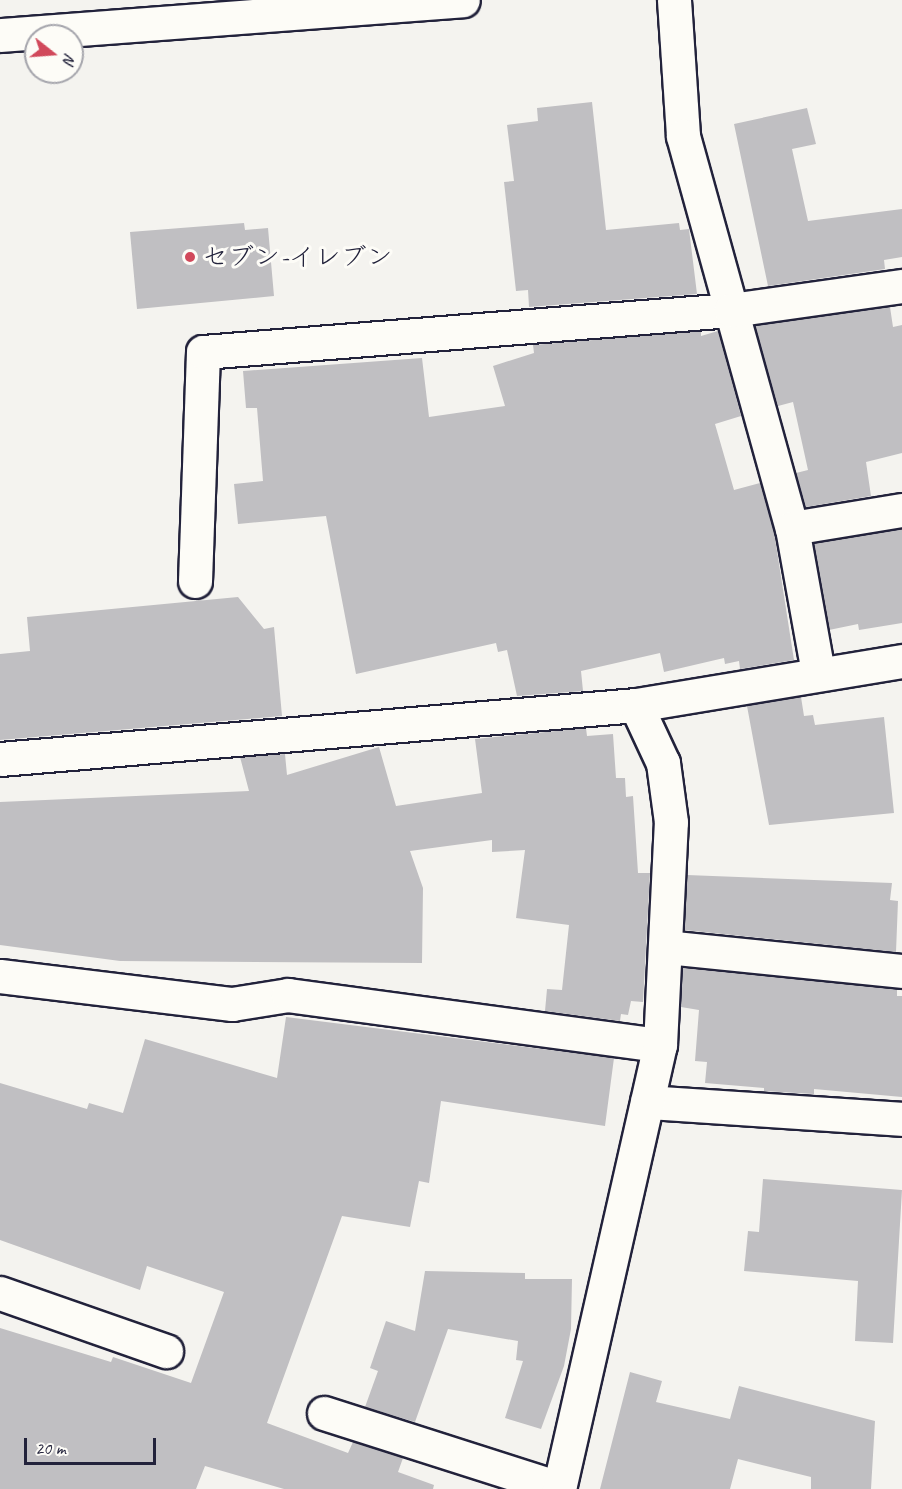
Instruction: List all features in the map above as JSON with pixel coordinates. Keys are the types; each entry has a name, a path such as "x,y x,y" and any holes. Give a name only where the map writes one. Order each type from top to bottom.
{"street":[{"path":"0,35 463,0"},
{"path":"674,0 683,136 792,528 818,673"},
{"path":"195,581 203,352 731,310 902,286"},
{"path":"792,528 902,510"},
{"path":"0,759 636,705 818,673 902,661"},
{"path":"324,1413 559,1488 660,1045 671,822 663,763 636,705"},
{"path":"666,947 902,971"},
{"path":"0,976 232,1004 288,995 660,1045"},
{"path":"647,1102 902,1119"},
{"path":"0,1293 166,1351"}],"building":[{"path":"592,102 606,230 679,223 680,230 689,229 697,294 529,307 528,290 516,291 504,182 514,181 507,125 538,121 537,108"},
{"path":"807,108 816,144 792,149 808,221 902,209 902,257 884,260 885,269 768,286 734,124"},
{"path":"244,223 245,230 268,228 274,296 137,309 130,232"},
{"path":"890,307 893,327 902,325 902,453 866,462 871,496 806,507 796,473 808,470 793,402 778,406 755,326"},
{"path":"701,331 701,336 718,331 741,416 715,424 734,490 760,483 774,532 794,660 740,669 739,661 725,664 724,658 664,672 660,653 581,671 583,691 517,696 507,650 498,652 496,643 356,674 326,516 238,524 234,484 263,481 257,408 246,408 243,371 422,358 429,417 505,406 493,366 534,353 533,345"},
{"path":"902,529 902,623 859,630 858,624 829,630 814,543"},
{"path":"238,597 264,629 274,627 282,716 0,740 0,654 30,651 27,617"},
{"path":"801,697 804,716 813,715 815,725 884,717 894,813 769,825 747,706"},
{"path":"586,728 587,736 613,734 616,778 625,778 626,797 633,796 638,873 650,873 643,1002 631,1001 628,1015 621,1014 620,1021 545,1011 547,989 562,990 569,925 516,918 525,850 492,852 492,840 410,851 423,888 422,963 120,961 0,945 0,802 249,791 240,757 285,754 287,775 379,747 396,806 482,793 475,739"},
{"path":"687,875 892,883 890,900 898,901 896,952 684,930"},
{"path":"683,968 897,989 897,996 902,996 902,1097 814,1089 814,1094 764,1091 764,1088 705,1083 707,1062 695,1061 699,1010 681,1007"},
{"path":"286,1017 614,1058 605,1126 441,1101 429,1183 419,1181 410,1227 342,1216 267,1423 348,1453 353,1442 403,1458 398,1472 434,1485 433,1489 284,1489 205,1466 196,1489 0,1489 0,1328 111,1362 113,1357 191,1383 224,1292 147,1266 140,1290 0,1240 0,1083 87,1109 89,1103 123,1113 145,1039 277,1078"},
{"path":"763,1179 902,1190 893,1343 855,1341 858,1281 744,1271 748,1231 759,1232"},
{"path":"425,1271 525,1273 525,1279 572,1279 571,1329 564,1366 541,1429 505,1418 523,1361 516,1360 518,1341 448,1329 415,1422 365,1407 378,1371 370,1368 386,1321 415,1331"},
{"path":"630,1372 662,1381 656,1402 730,1419 739,1386 875,1421 871,1489 811,1489 811,1477 738,1459 730,1489 600,1489"}],"place":[{"name":"セブン-イレブン","path":"190,257"}]}
